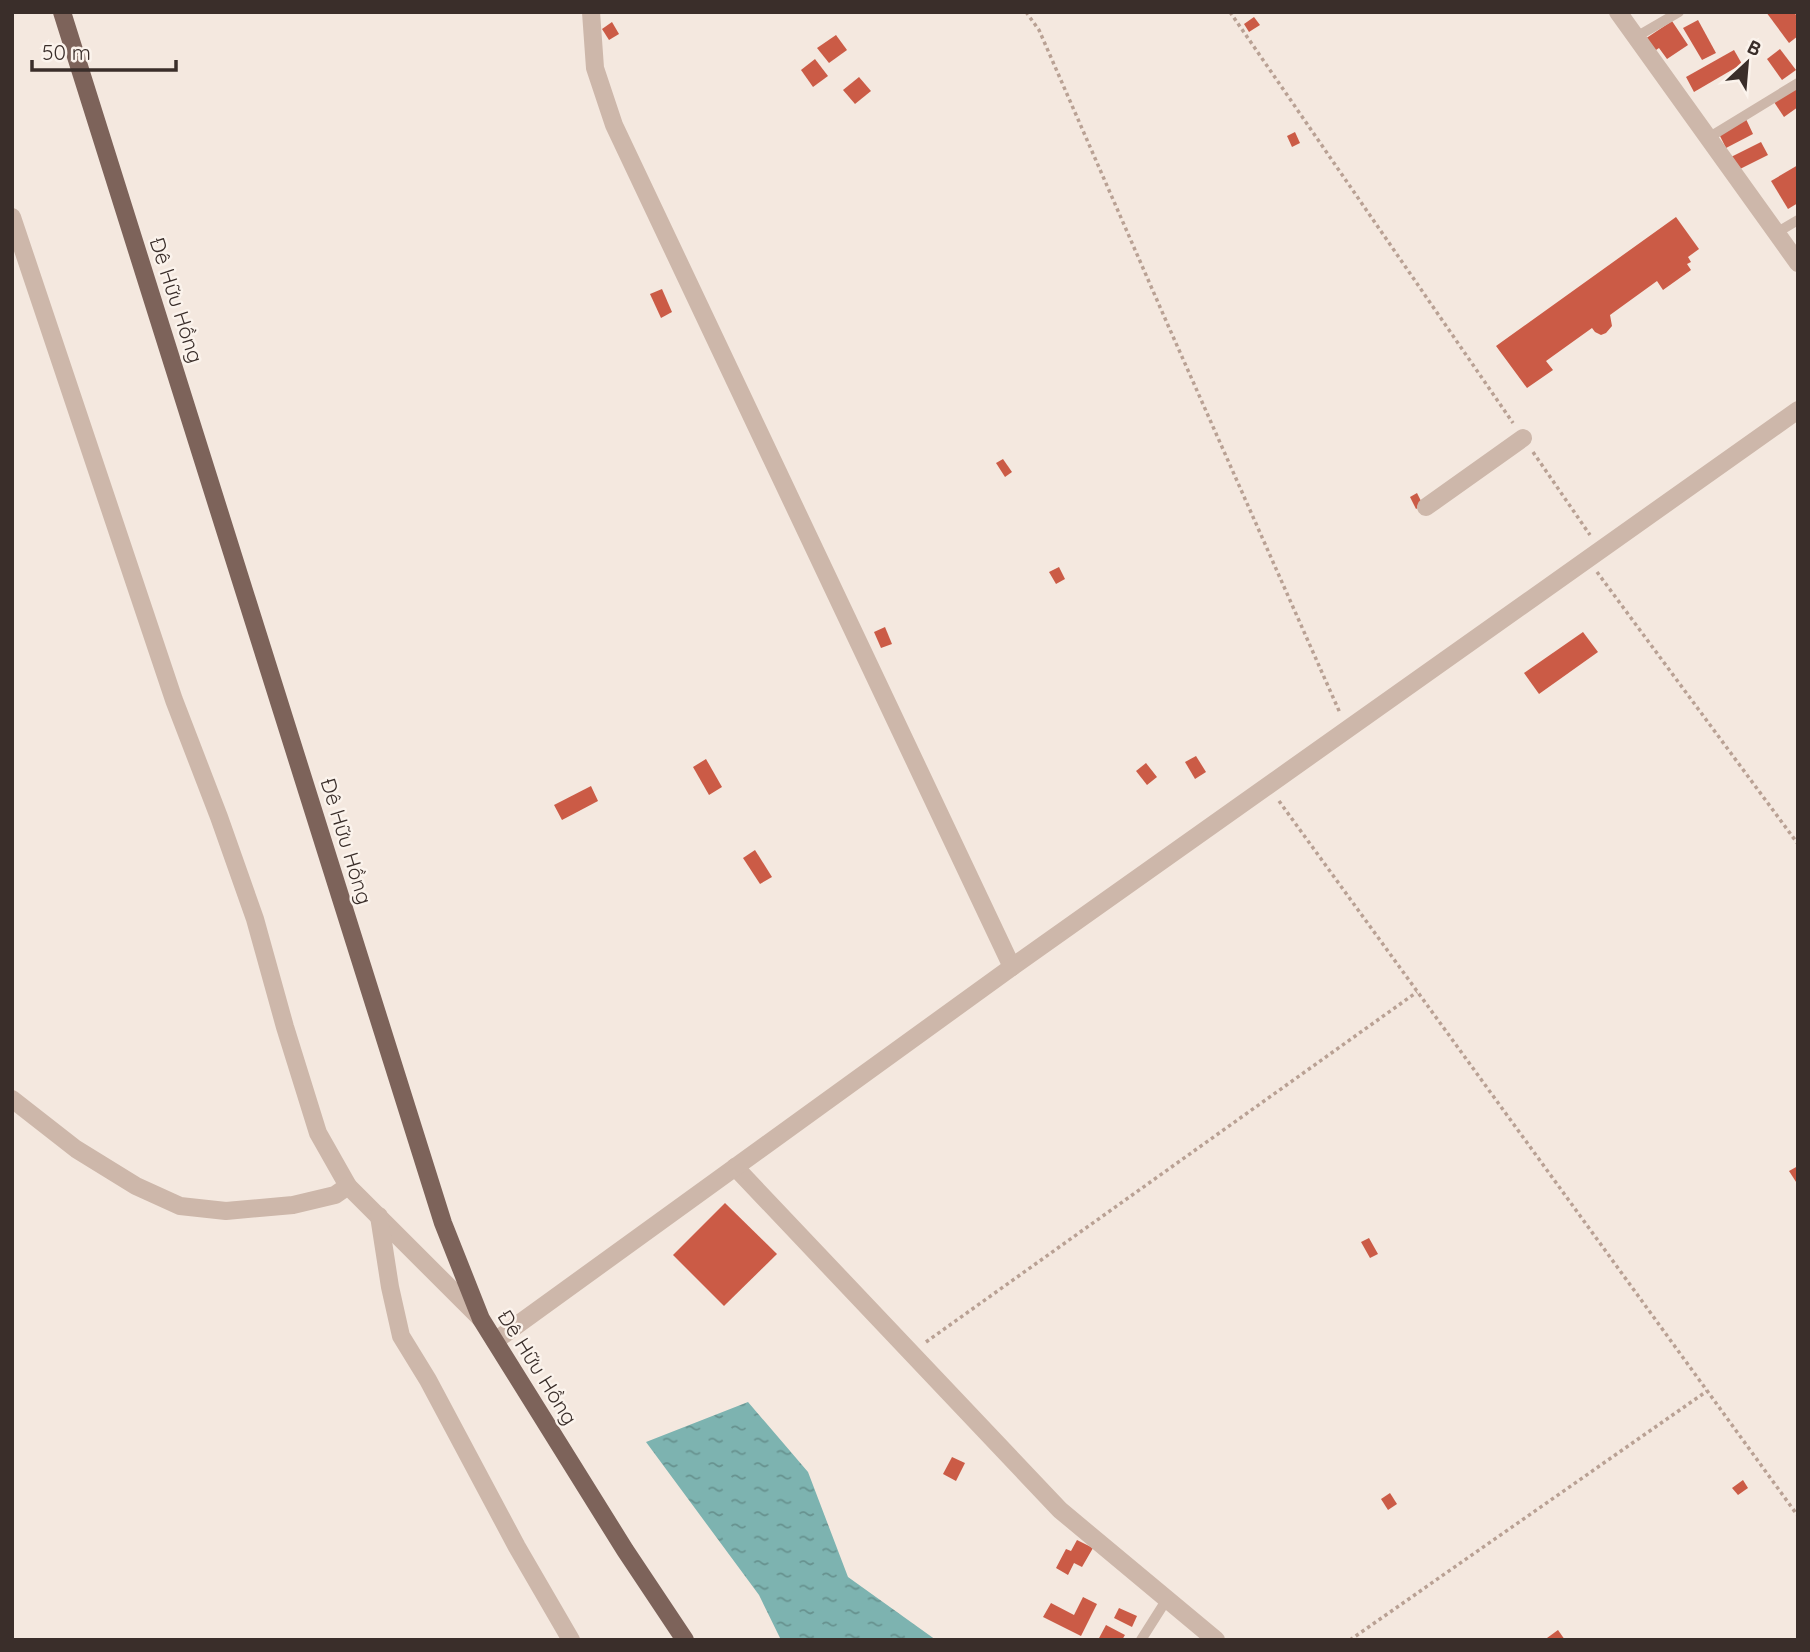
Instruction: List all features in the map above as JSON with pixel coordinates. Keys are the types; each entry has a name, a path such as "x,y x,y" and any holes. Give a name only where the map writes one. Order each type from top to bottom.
{"main road":[{"name":"Đê Hữu Hồng","path":"62,12 443,1223 481,1319 625,1550 685,1640"}],"street":[{"path":"592,12 595,68 614,125 1012,967"},
{"path":"1618,12 1798,262"},
{"path":"12,217 174,700 255,919 318,1133 348,1186 481,1319"},
{"path":"495,1341 1012,967 1798,410"},
{"path":"1426,507 1523,438"},
{"path":"12,1099 76,1149 136,1186 180,1206 226,1211 293,1205 335,1195 348,1186"},
{"path":"735,1167 1059,1510 1216,1640"},
{"path":"379,1216 401,1336 571,1640"}],"lane":[{"path":"1636,37 1679,12"},
{"path":"1708,138 1798,83"},
{"path":"1776,233 1798,220"},
{"path":"1141,1640 1167,1599"}],"path":[{"path":"1026,12 1039,30 1348,729"},
{"path":"1230,12 1523,438 1594,554 1798,844"},
{"path":"1268,786 1798,1516"},
{"path":"911,1353 1417,992"},
{"path":"1350,1640 1707,1391"}],"water":[{"path":"748,1402 808,1472 848,1577 936,1640 781,1640 759,1595 646,1442"}],"building":[{"path":"1766,12 1794,12 1798,18 1798,36 1789,43"},
{"path":"1254,17 1260,25 1249,32 1244,24"},
{"path":"1698,20 1716,53 1702,60 1683,28"},
{"path":"1672,21 1688,45 1667,59 1659,48 1653,52 1645,39"},
{"path":"612,22 619,34 609,40 602,29"},
{"path":"836,35 847,50 829,63 817,48"},
{"path":"1780,49 1796,70 1782,80 1767,59"},
{"path":"1734,50 1742,64 1694,92 1686,77"},
{"path":"815,59 828,76 813,87 801,70"},
{"path":"859,77 871,91 855,104 843,90"},
{"path":"1796,86 1798,107 1784,117 1774,102"},
{"path":"1746,119 1753,134 1726,148 1719,134"},
{"path":"1295,132 1300,143 1292,147 1287,136"},
{"path":"1761,142 1768,155 1738,170 1731,157"},
{"path":"1798,165 1798,203 1788,209 1771,181"},
{"path":"1676,217 1699,249 1688,257 1691,262 1687,264 1691,270 1663,290 1657,281 1610,315 1612,326 1606,333 1601,335 1592,328 1546,361 1553,370 1527,388 1496,346"},
{"path":"662,289 672,312 661,318 650,294"},
{"path":"1003,459 1012,472 1005,477 996,463"},
{"path":"1417,493 1423,505 1416,509 1410,497"},
{"path":"1059,567 1065,579 1056,584 1049,572"},
{"path":"885,627 892,644 881,648 874,632"},
{"path":"1583,632 1598,652 1539,694 1524,673"},
{"path":"1196,756 1206,772 1195,779 1185,762"},
{"path":"706,759 722,787 709,795 693,767"},
{"path":"1146,763 1157,777 1147,785 1136,771"},
{"path":"591,786 598,801 562,820 554,805"},
{"path":"755,850 772,877 760,884 743,858"},
{"path":"1798,1166 1798,1185 1789,1171"},
{"path":"725,1203 777,1254 724,1306 673,1255"},
{"path":"1369,1238 1378,1254 1370,1258 1361,1242"},
{"path":"952,1457 965,1463 956,1481 943,1474"},
{"path":"1743,1480 1748,1488 1738,1495 1732,1488"},
{"path":"1390,1493 1397,1504 1388,1510 1381,1499"},
{"path":"1077,1540 1093,1548 1082,1567 1074,1563 1068,1575 1056,1568 1066,1549 1071,1551"},
{"path":"1083,1597 1097,1604 1081,1636 1043,1617 1051,1603 1074,1615"},
{"path":"1119,1608 1137,1616 1132,1627 1114,1618"},
{"path":"1106,1625 1125,1635 1122,1640 1098,1640"},
{"path":"1558,1630 1565,1640 1548,1640 1547,1638"}]}
